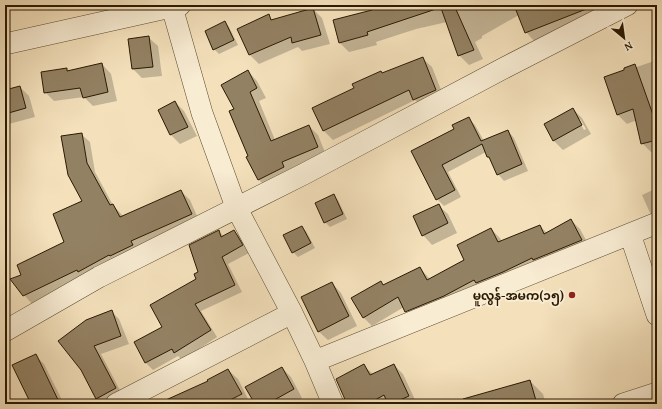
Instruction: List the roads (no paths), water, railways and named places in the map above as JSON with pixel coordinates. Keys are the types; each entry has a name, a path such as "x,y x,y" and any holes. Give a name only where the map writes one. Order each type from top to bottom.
{"street":[{"path":"5,331 99,278 236,207 304,174 506,67 628,5"},
{"path":"5,44 176,6 202,113 236,207 292,313 315,361 333,404"},
{"path":"315,361 657,223"},
{"path":"630,234 657,315"},
{"path":"116,404 292,313"},
{"path":"623,404 657,393"}],"place":[{"name":"မူလွန်-အမက(၁၅)","path":"572,295"}]}
